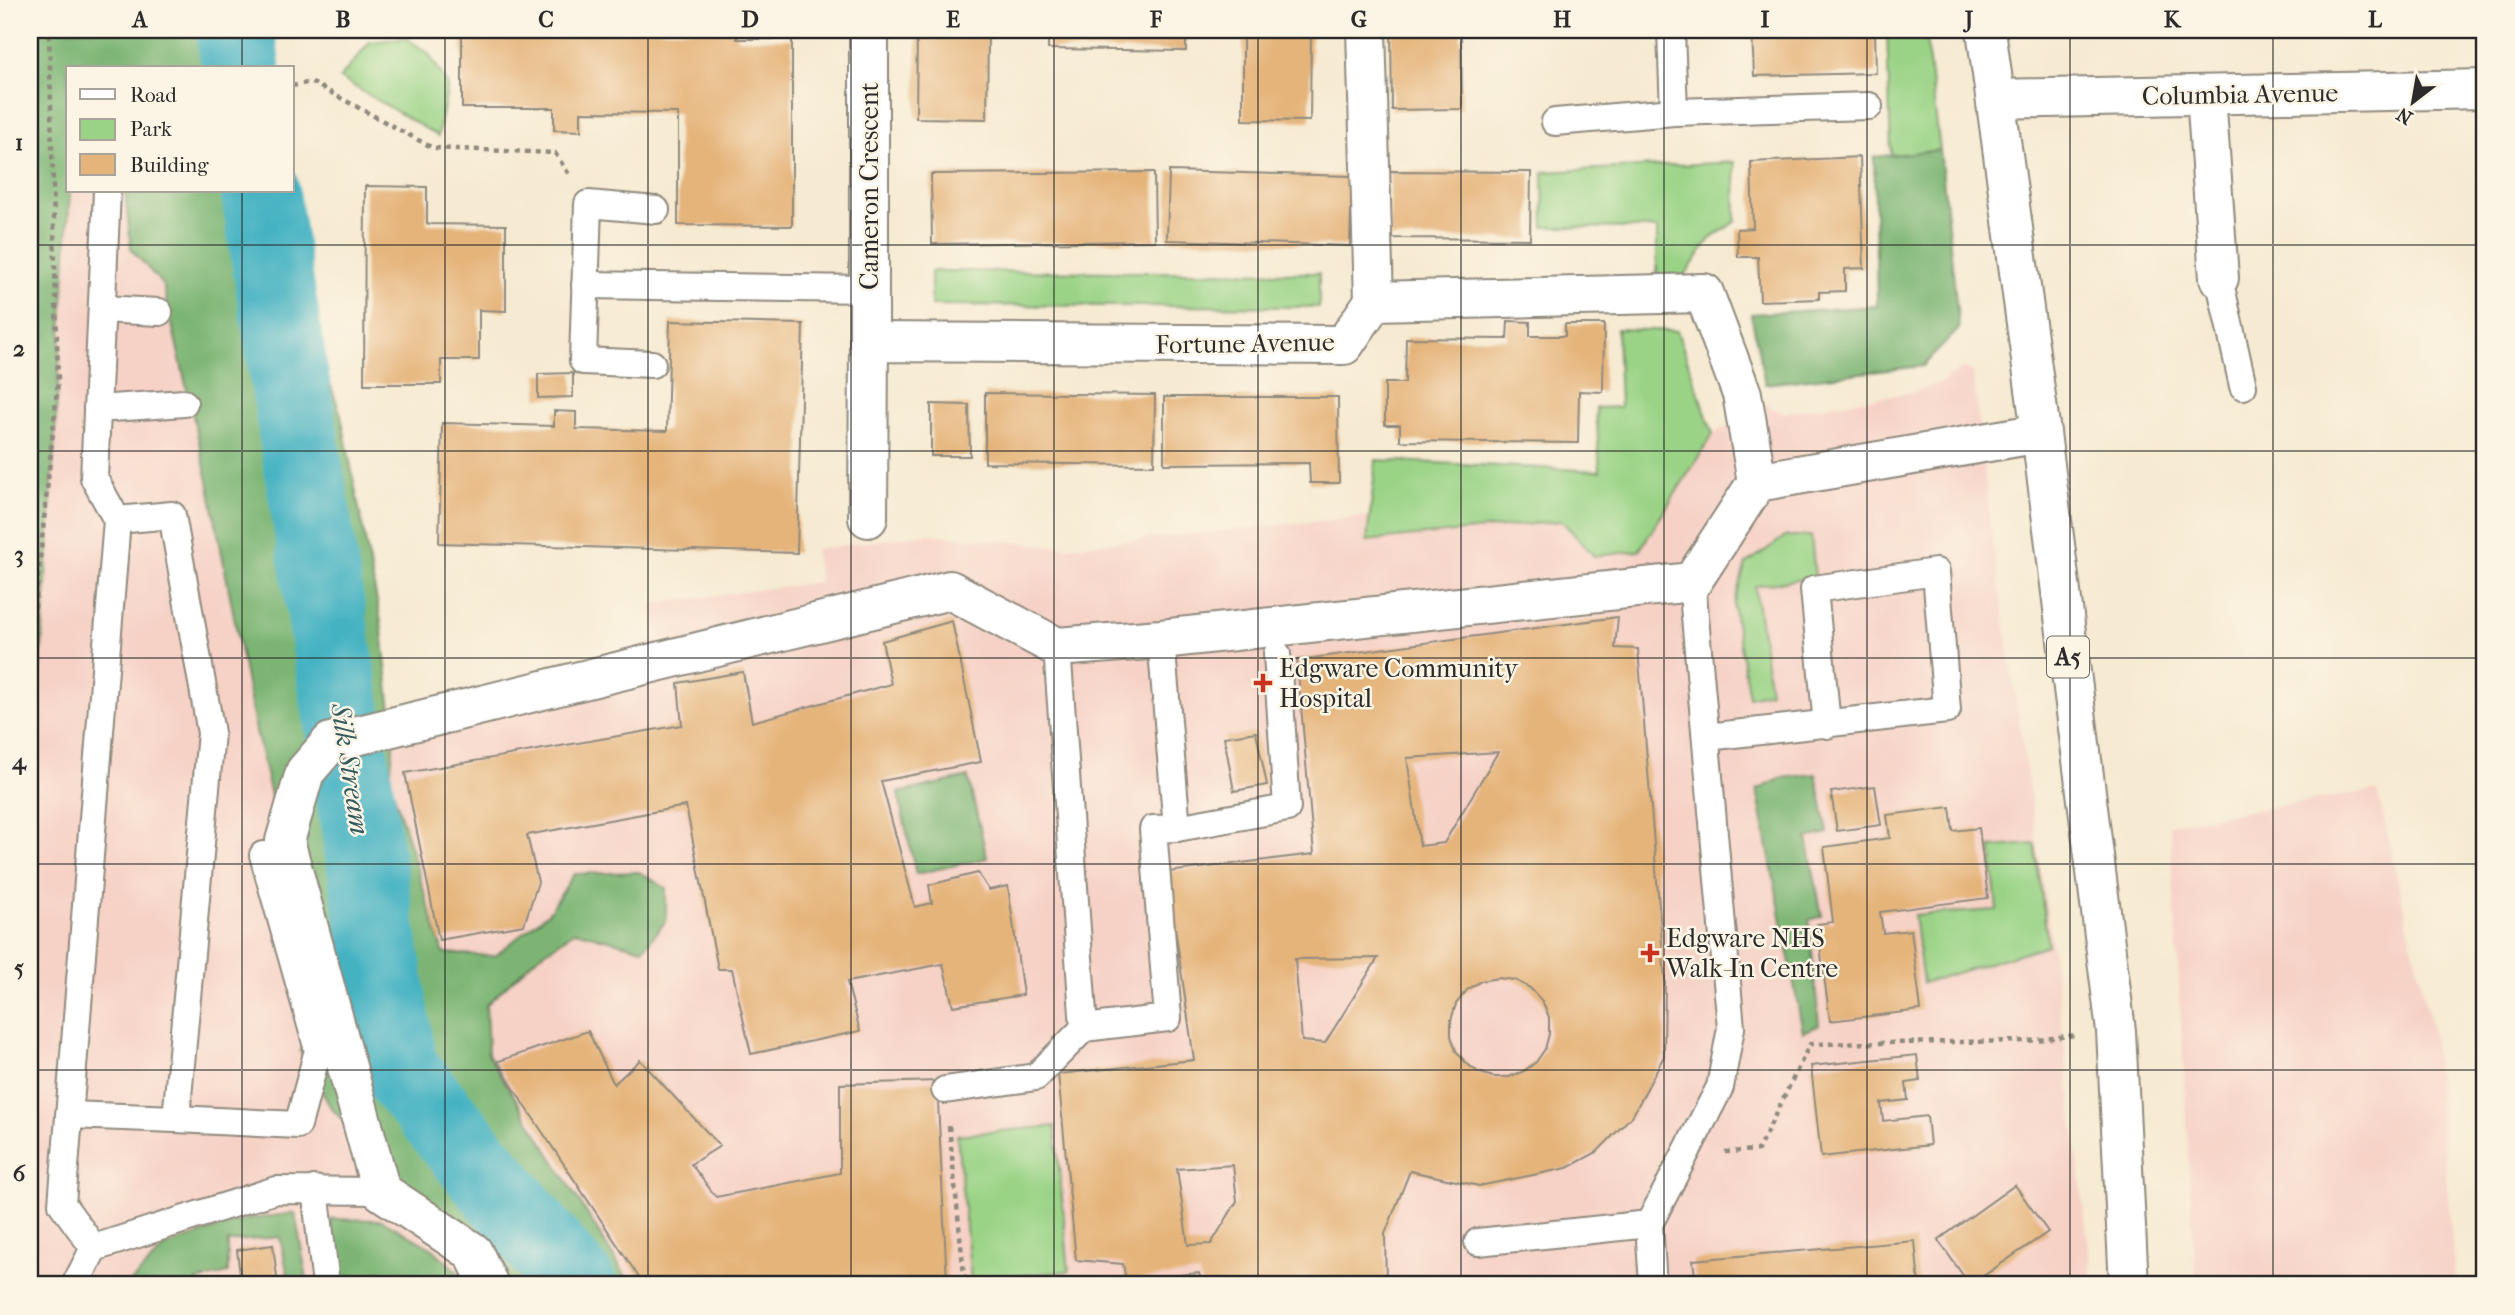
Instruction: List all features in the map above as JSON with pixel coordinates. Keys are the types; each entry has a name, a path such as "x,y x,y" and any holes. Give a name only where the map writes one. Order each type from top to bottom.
{"street":[{"name":"Cameron Crescent","path":"869,30 869,342"},
{"path":"489,1285 473,1252 381,1191 285,841 305,772 331,742 950,590 1057,647 1161,639 1692,582 1757,482 1742,394 1704,293 1374,301 1366,30"},
{"name":"A5","path":"1986,30 2041,433 2116,1031 2129,1285"},
{"name":"Columbia Avenue","path":"1996,99 2485,89"},
{"path":"2206,95 2218,278"},
{"name":"Fortune Avenue","path":"869,342 1344,345 1374,301"},
{"path":"868,519 869,342"},
{"path":"1757,482 2041,433"}],"lane":[{"path":"1671,30 1674,111"},
{"path":"1555,122 1674,111 1869,106"},
{"path":"94,1248 62,1204 117,520 94,478 107,192"},
{"path":"652,364 583,361 588,205 656,209"},
{"path":"2218,278 2243,386"},
{"path":"585,285 869,289"},
{"path":"102,309 159,312"},
{"path":"97,410 184,403"},
{"path":"117,520 172,515 211,733 176,1119"},
{"path":"1707,737 1827,725 1947,710 1936,572 1814,589 1827,725"},
{"path":"1653,1285 1649,1224 1720,1087 1731,1028 1692,582"},
{"path":"1161,639 1177,828"},
{"path":"1057,647 1084,1028"},
{"path":"945,1090 1036,1077 1084,1028 1168,1017 1153,829 1177,828 1287,808 1278,654"},
{"path":"69,1115 298,1125 318,1050 263,855"},
{"path":"315,1189 326,1285"},
{"path":"75,1285 94,1248 276,1190 381,1191"},
{"path":"1478,1242 1649,1224"}],"path":[{"path":"30,658 58,381 49,30"},
{"path":"294,86 310,82 433,148 555,153 588,205"},
{"path":"1686,1154 1758,1150 1810,1044 2029,1041 2116,1031"},
{"path":"945,1090 965,1285"}],"shaded area":[{"name":"Edgware Community Hospital","path":"30,68 66,68 66,192 241,192 366,727 658,639 651,604 819,582 815,549 928,534 1066,547 1681,484 1713,434 1764,404 1783,413 1913,392 1943,382 1964,367 1973,372 1990,523 2052,944 2093,1285 30,1285"},
{"path":"2377,790 2433,1035 2456,1285 2196,1285 2170,824"}],"green space":[{"path":"30,30 248,30 254,66 66,66 66,192 70,192 42,647 30,760"},
{"path":"1887,30 1925,30 1940,150 1891,155"},
{"path":"406,38 428,53 448,85 438,136 340,78 370,42"},
{"path":"1940,150 1959,329 1923,366 1765,384 1751,314 1877,306 1874,157"},
{"path":"1735,162 1736,221 1710,239 1685,275 1657,275 1657,228 1544,227 1543,172"},
{"path":"125,192 286,192 316,343 341,415 381,622 394,737 390,781 443,953 495,956 549,912 574,874 639,872 666,888 666,921 643,949 575,931 536,958 486,1005 488,1054 631,1285 499,1285 331,1108 300,1051 323,1017 256,731 208,481 163,285 131,249"},
{"path":"931,271 1319,273 1319,307 931,305"},
{"path":"1617,329 1677,331 1713,434 1639,551 1594,556 1562,521 1367,541 1376,460 1600,471 1596,408 1620,407"},
{"path":"1786,536 1811,536 1815,577 1755,586 1770,692 1749,697 1733,605 1746,564"},
{"path":"1816,774 1828,833 1807,838 1822,916 1809,920 1819,1025 1803,1032 1757,790 1782,778"},
{"path":"968,777 987,858 916,874 898,793"},
{"path":"2035,844 2048,945 1923,983 1914,915 1997,910 1991,847"},
{"path":"1055,1126 1069,1271 971,1280 957,1135"},
{"path":"295,1213 308,1285 295,1285 289,1281 280,1237 228,1242 228,1273 197,1281 198,1285 128,1285 166,1246 241,1220"},
{"path":"331,1219 382,1220 433,1249 471,1285 339,1285"}],"building":[{"path":"462,30 737,30 737,39 792,39 792,226 678,225 678,113 581,112 581,131 554,130 554,108 462,108"},
{"path":"917,30 988,30 987,119 916,118"},
{"path":"1048,30 1186,30 1186,51 1048,49"},
{"path":"1243,30 1311,30 1310,121 1243,120"},
{"path":"1391,30 1461,30 1462,109 1392,110"},
{"path":"1752,30 1875,30 1876,73 1754,76"},
{"path":"1860,157 1864,268 1845,269 1845,291 1819,292 1819,299 1760,301 1758,257 1738,257 1737,229 1753,228 1751,162"},
{"path":"1169,171 1352,176 1350,246 1167,240"},
{"path":"1390,171 1531,172 1530,239 1390,238"},
{"path":"1154,172 1155,241 932,244 931,174"},
{"path":"365,186 427,187 427,224 506,225 506,311 479,310 479,360 441,360 441,384 364,384"},
{"path":"670,321 803,324 797,553 439,543 442,423 554,426 554,411 576,412 576,429 667,431"},
{"path":"1508,321 1530,322 1530,336 1565,336 1565,324 1604,324 1603,392 1579,391 1578,443 1400,441 1400,425 1385,425 1385,383 1405,383 1406,338 1507,339"},
{"path":"573,373 573,397 538,398 538,374"},
{"path":"985,393 1155,395 1154,465 985,463"},
{"path":"1164,397 1338,397 1339,483 1310,483 1309,463 1164,464"},
{"path":"931,404 969,405 970,456 931,456"},
{"name":"Edgware Community Hospital","path":"1618,617 1615,648 1638,649 1665,979 1664,1056 1633,1115 1597,1152 1567,1168 1479,1186 1410,1171 1385,1234 1386,1285 1202,1285 1199,1273 1126,1280 1123,1264 1076,1260 1058,1074 1194,1060 1167,872 1314,854 1297,660","holes":["1498,752 1444,843 1420,846 1407,758","1378,958 1325,1043 1302,1041 1295,959","1498,978 1515,980 1530,988 1542,1001 1549,1017 1549,1034 1545,1049 1536,1062 1509,1077 1493,1077 1478,1072 1456,1051 1451,1036 1451,1020 1456,1004 1467,990 1481,981","1233,1165 1237,1201 1211,1244 1188,1245 1177,1169"]},
{"path":"952,621 981,762 881,781 915,907 932,903 929,885 978,873 989,890 1008,886 1023,995 953,1006 943,964 847,982 860,1031 751,1054 732,969 718,969 686,806 527,835 538,882 524,925 439,940 405,773 682,725 678,683 743,672 752,722 891,684 882,641"},
{"path":"1256,732 1267,785 1234,791 1224,737"},
{"path":"1875,786 1881,825 1837,831 1831,792"},
{"path":"1950,807 1953,831 1979,828 1988,898 1880,912 1883,933 1911,930 1921,1010 1830,1021 1817,924 1833,922 1824,847 1890,838 1887,815"},
{"path":"588,1031 614,1084 640,1060 720,1146 691,1164 716,1197 840,1173 840,1084 937,1081 947,1282 912,1285 644,1285 496,1062"},
{"path":"1917,1055 1920,1081 1906,1083 1908,1100 1881,1103 1883,1121 1927,1116 1930,1145 1821,1157 1811,1066"},
{"path":"2015,1185 2048,1232 1970,1285 1938,1240"},
{"path":"1915,1241 1919,1285 1696,1285 1693,1260"},
{"path":"273,1245 278,1285 233,1285 241,1283 237,1250"},
{"path":"1628,1278 1628,1285 1549,1285 1549,1283"}],"waterway":[{"name":"Silk Stream","path":"235,30 241,66"},
{"name":"Silk Stream","path":"260,192 398,1068 577,1285"}],"place":[{"name":"Edgware Community Hospital","path":"1263,683"},
{"name":"Edgware NHS Walk-In Centre","path":"1650,953"}]}
